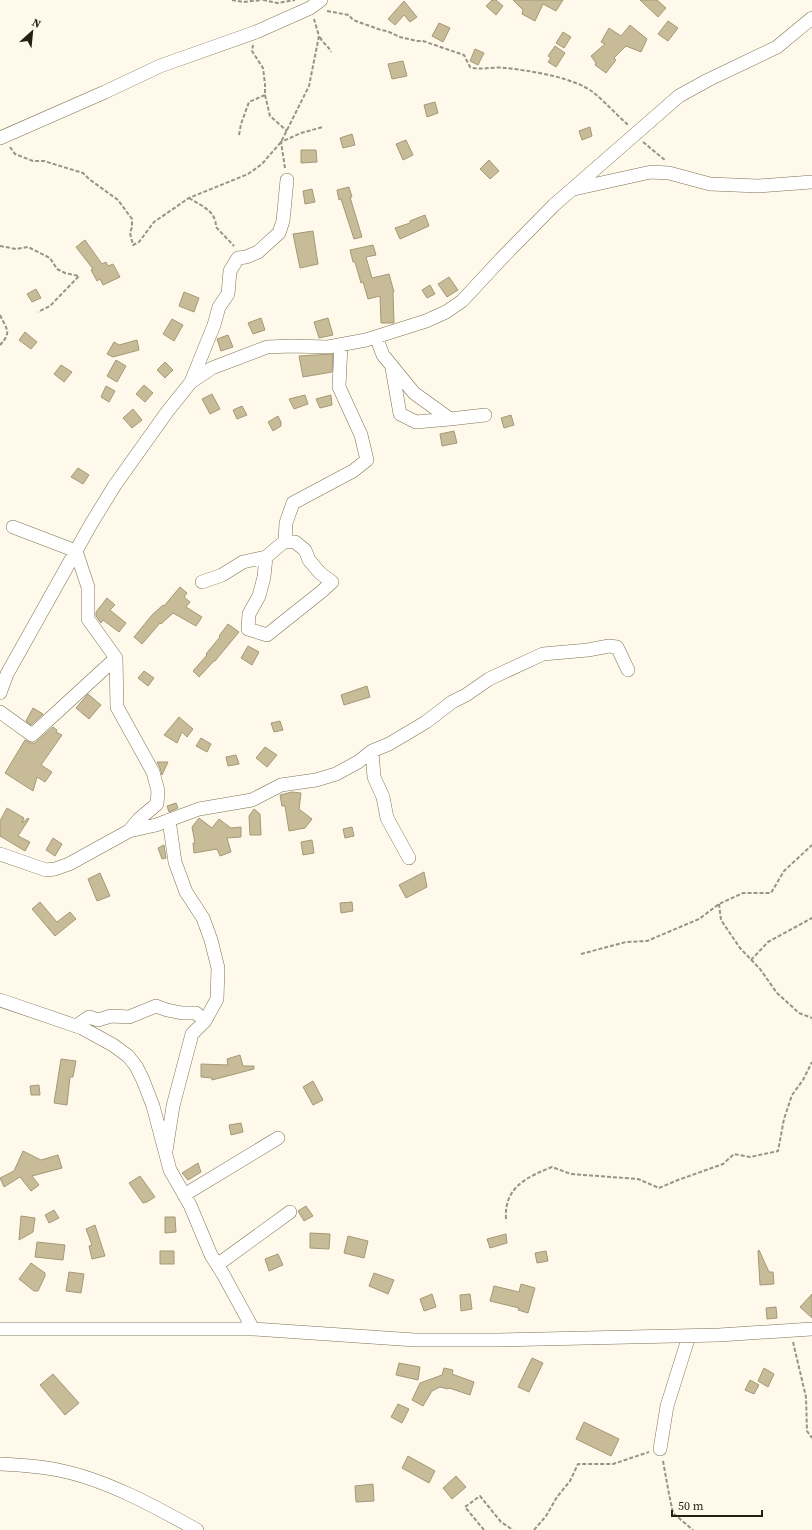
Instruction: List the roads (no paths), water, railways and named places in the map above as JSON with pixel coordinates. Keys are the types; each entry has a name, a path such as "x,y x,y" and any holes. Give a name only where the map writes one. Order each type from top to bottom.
{"street":[{"path":"1,137 105,92 160,66 256,32 310,8 321,0"},
{"path":"191,382 212,368 267,347 328,347 376,337 426,321 462,301 554,205 679,96 708,80 777,47 812,18"},
{"path":"572,189 651,172 669,173 710,184 758,186 812,182"},
{"path":"0,693 8,674 91,524 115,485 167,412 191,382 214,325 219,307 228,294 230,271 238,258 246,257 258,252 279,233 283,221 287,180"},
{"path":"376,337 383,356 414,393 450,419"},
{"path":"285,541 286,523 293,503 353,471 367,460 361,435 339,387 341,345"},
{"path":"392,366 400,414 416,422 486,415"},
{"path":"13,527 76,551"},
{"path":"202,582 222,575 243,562 266,557 285,541 295,542 305,550 309,560 320,573 332,582 266,636 248,629 249,614 260,596 266,557"},
{"path":"76,551 88,587 88,619 116,658 117,707 153,772 158,791 157,804 139,819 129,831"},
{"path":"0,854 46,870 51,870 69,864 129,831 156,825 199,809 252,800 281,785 316,780 336,774 358,762 372,751 389,744 420,726 452,702 489,680 543,654 588,650 609,646 617,647 628,670"},
{"path":"0,712 32,735 116,658"},
{"path":"372,751 374,777 383,797 387,818 409,858"},
{"path":"166,1154 173,1106 192,1034 205,1021 217,999 218,968 211,940 203,918 186,892 175,862 169,820"},
{"path":"0,1000 76,1026 113,1045 128,1056 136,1066 144,1080 153,1106 170,1170 184,1195 211,1255 236,1296 253,1329"},
{"path":"76,1026 89,1016 98,1020 111,1016 129,1017 156,1006 182,1013 196,1013 205,1021"},
{"path":"184,1195 278,1138"},
{"path":"217,1265 290,1212"},
{"path":"0,1330 253,1329 415,1340 497,1340 689,1336 812,1329"},
{"path":"660,1449 667,1406 689,1336"},
{"path":"0,1464 58,1470 87,1479 131,1497 197,1530"}]}
